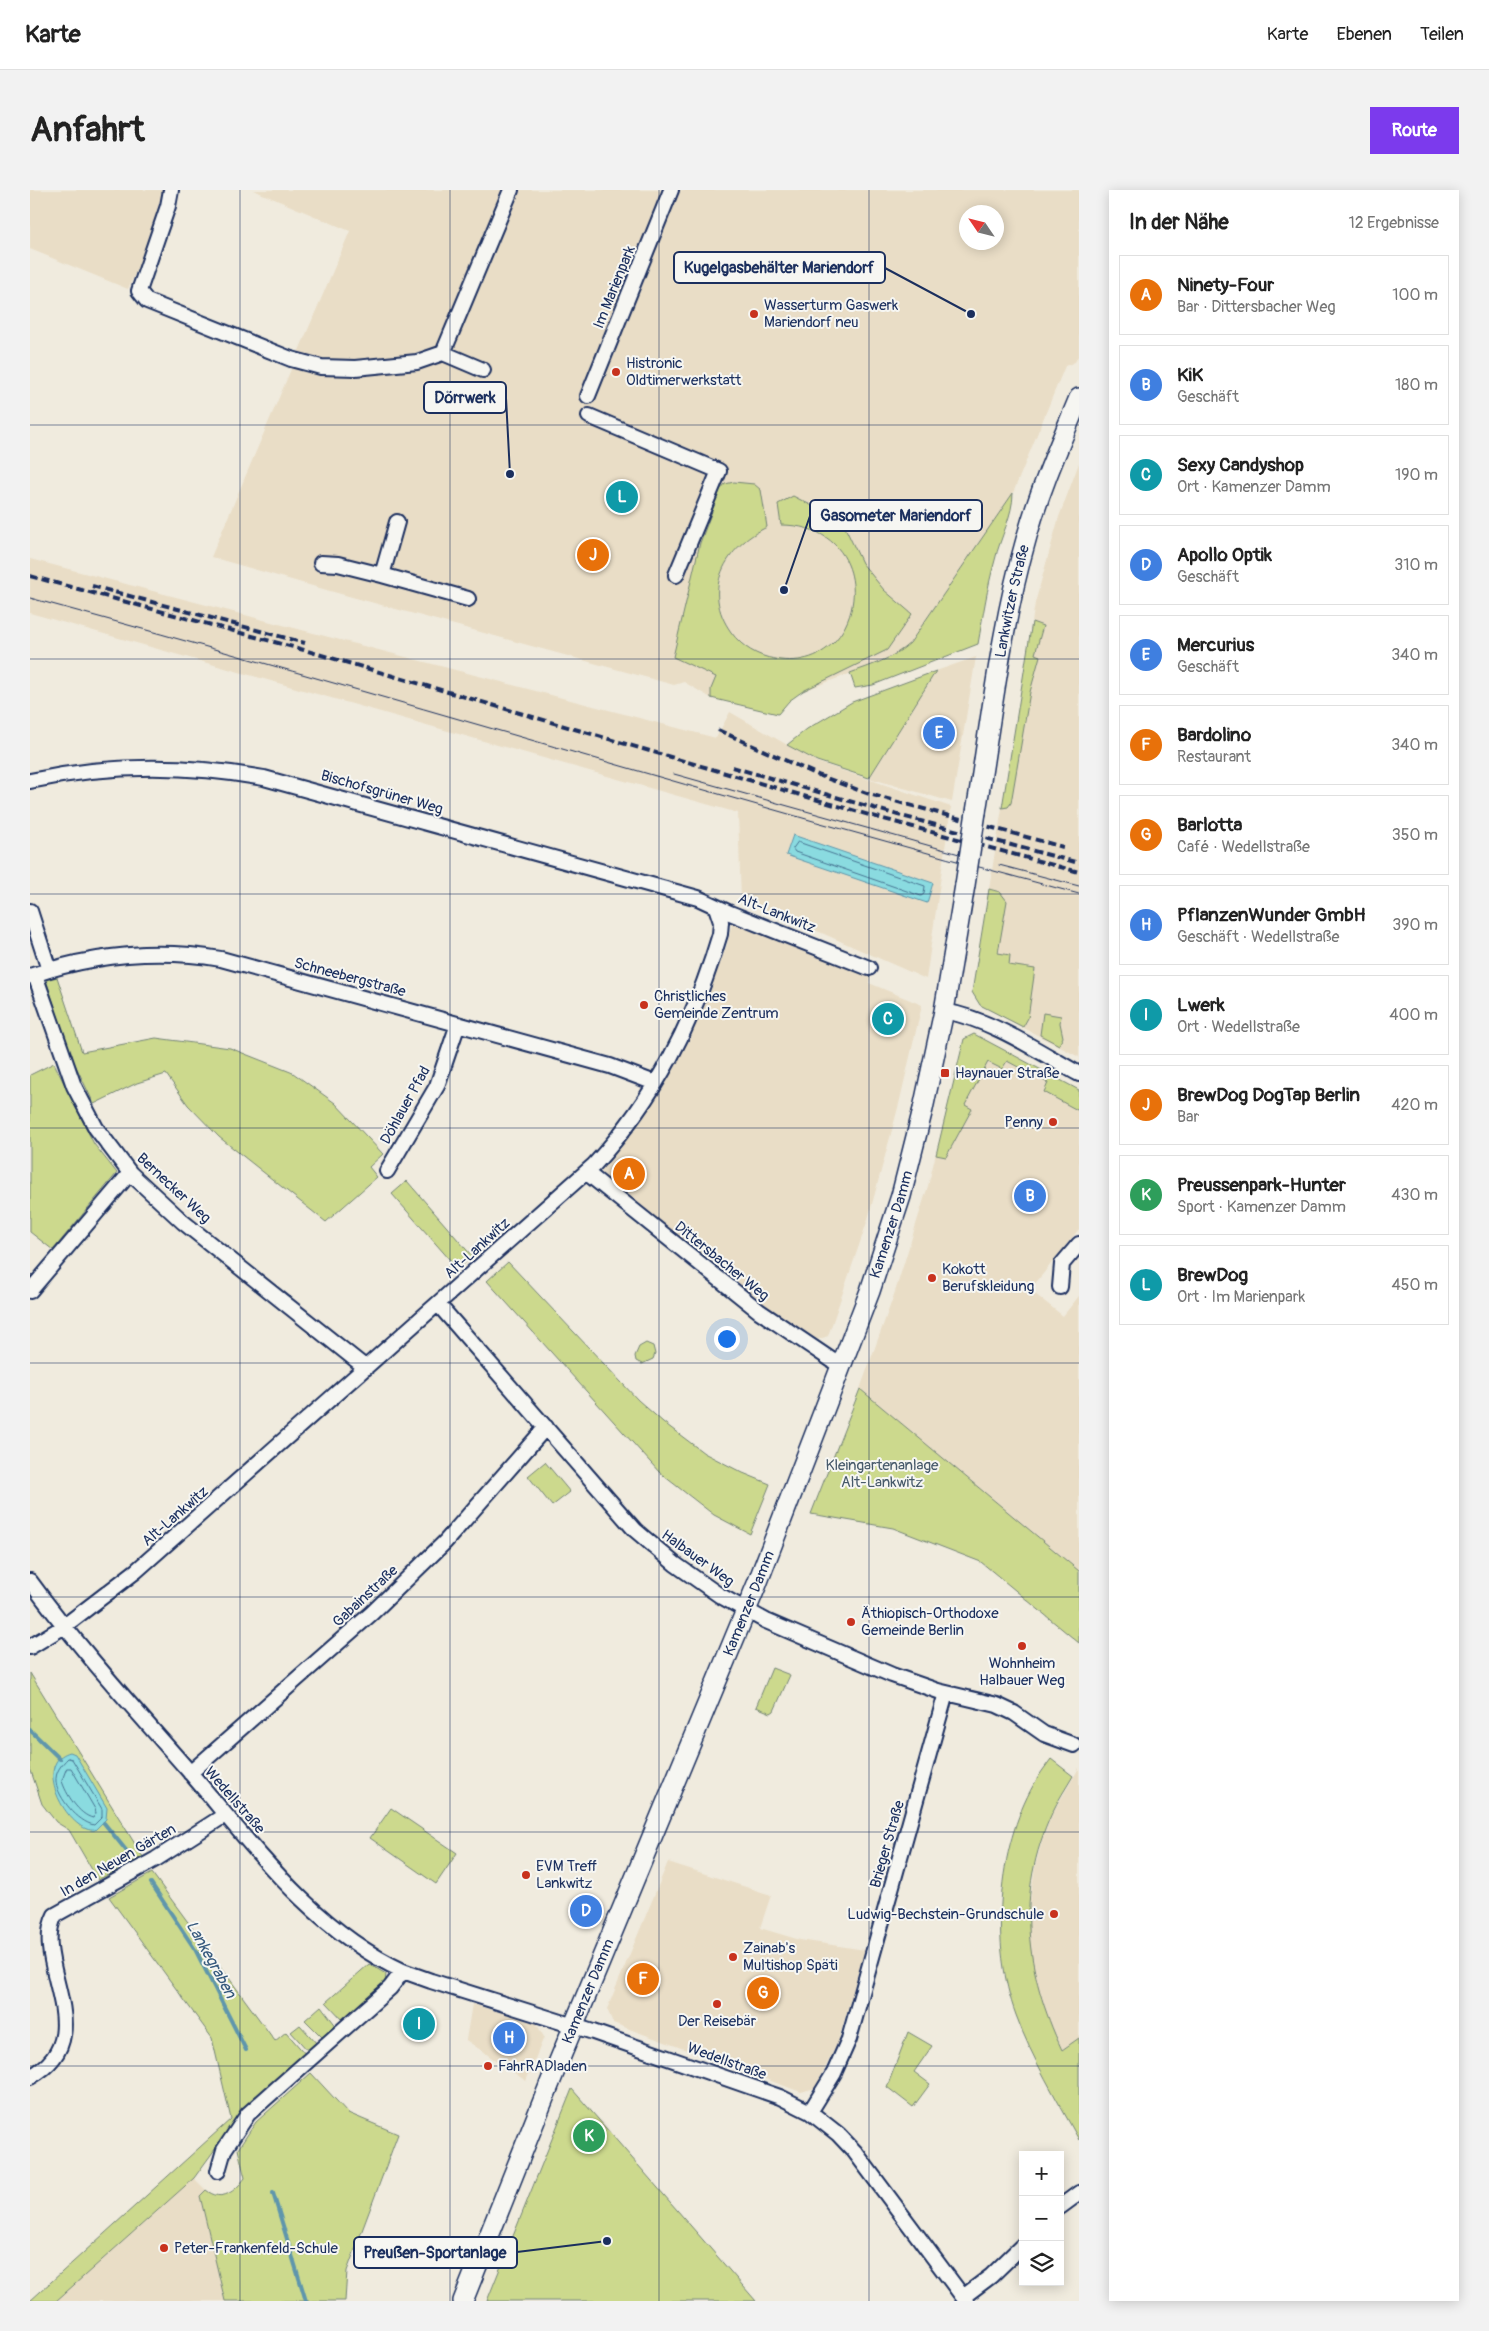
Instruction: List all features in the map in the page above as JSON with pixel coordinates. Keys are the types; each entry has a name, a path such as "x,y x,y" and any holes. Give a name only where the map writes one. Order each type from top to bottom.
{"main road":[{"name":"Lankwitzer Straße","path":"965,885 1015,579 1037,505 1079,398"},
{"name":"Kamenzer Damm","path":"463,2301 574,2025 746,1610 842,1367 877,1271 924,1109 944,1011 965,885"}],"street":[{"path":"171,190 168,206 139,290 147,301 291,359 321,367 355,368 417,362 443,353 483,370"},
{"path":"443,353 511,190"},
{"name":"Im Marienpark","path":"588,396 672,190"},
{"path":"589,416 719,471 676,575"},
{"path":"382,575 397,522"},
{"path":"321,563 382,575 468,599"},
{"name":"Bischofsgrüner Weg","path":"30,782 59,775 137,768 201,769 248,775 292,784 584,865 698,898 716,907"},
{"name":"Alt-Lankwitz","path":"716,907 869,968"},
{"name":"Alt-Lankwitz","path":"30,1647 63,1626 136,1571 587,1173 628,1126 684,1031 706,983 720,934 720,922 716,907"},
{"path":"30,911 49,970"},
{"name":"Schneebergstraße","path":"32,976 85,960 120,955 162,953 217,958 610,1066 655,1083"},
{"name":"Bernecker Weg","path":"32,976 74,1086 96,1128 130,1173 186,1224 366,1368"},
{"path":"944,1011 968,1015 986,1023 1079,1074"},
{"name":"Döhlauer Pfad","path":"387,1171 437,1086 458,1024"},
{"path":"30,1291 130,1173"},
{"name":"Dittersbacher Weg","path":"587,1173 759,1311 842,1367"},
{"path":"1060,1286 1062,1264 1079,1244"},
{"name":"Halbauer Weg","path":"438,1304 614,1507 642,1536 675,1564 720,1595 746,1610 865,1663 946,1693 997,1705 1014,1712 1044,1734 1074,1744"},
{"name":"Gabainstraße","path":"190,1773 379,1606 445,1542 546,1428"},
{"name":"Wedellstraße","path":"30,1581 63,1626 225,1815 305,1903 328,1923 374,1956 403,1971 574,2025 780,2097 810,2112 838,2134 855,2152 965,2299 1019,2249"},
{"name":"Brieger Straße","path":"810,2112 834,2073 849,2039 946,1693"},
{"name":"In den Neuen Gärten","path":"36,1947 43,1927 55,1915 156,1859 225,1815"},
{"path":"218,2171 224,2150 248,2114 390,1988 403,1971"},
{"path":"30,2077 41,2071 48,2064 55,2050 58,2037 57,2022 42,1976"},
{"path":"1064,2204 1079,2193"}],"shaded area":[{"path":"30,190 174,190 128,289 30,249"},
{"path":"253,190 1079,190 1079,354 1075,362 1065,366 1013,493 910,643 899,653 884,661 803,691 789,701 778,714 711,698 684,682 674,685 211,557 350,231"},
{"path":"1079,463 1079,1057 980,1005 972,992 1000,892 989,889 1035,603 1059,517"},
{"path":"30,559 716,738 730,712 817,762 951,807 926,979 815,930 741,901 738,813 30,613"},
{"path":"976,657 952,802 869,778 936,671"},
{"path":"732,922 743,923 871,975 869,983 922,1005 899,1104 868,1219 828,1336 817,1340 760,1305 601,1177 602,1167 633,1130 652,1102 687,1039 710,989 727,945"},
{"path":"974,1034 1079,1090 1079,1229 1030,1290 1063,1316 1079,1296 1079,1571 860,1389 895,1292 928,1186 964,1039"},
{"name":"Ludwig-Bechstein-Grundschule","path":"1079,1768 1079,2038 1062,2050 1046,2014 1031,1961 1028,1927 1035,1867 1043,1837 1053,1812"},
{"path":"668,1862 771,1895 760,1928 800,1940 865,1950 838,2042 815,2088 801,2092 613,2023 607,2009"},
{"path":"472,2004 536,2023 544,2037 526,2081 466,2040"},
{"name":"Peter-Frankenfeld-Schule","path":"194,2178 206,2190 200,2196 225,2301 56,2301"}],"green space":[{"path":"734,482 754,484 761,490 767,527 739,546 729,558 722,571 718,586 718,601 722,616 731,632 745,646 762,656 775,659 806,658 830,646 846,625 853,599 851,572 838,548 815,531 781,525 778,504 793,496 842,521 862,563 884,590 912,614 887,650 803,691 789,701 778,714 711,698 711,689 716,677 673,657 700,543 720,490 725,484"},
{"path":"1013,493 1009,518 997,552 985,602 978,644 873,685 855,688 850,673 889,657 910,643"},
{"path":"1032,622 1043,626 1035,654 1040,656 1030,692 1011,803 1008,807 1002,808"},
{"path":"936,671 869,778 817,761 787,745 807,729 852,702"},
{"path":"989,889 1000,892 1007,901 998,953 1010,955 1009,965 1035,969 1028,1018 1023,1027 980,1005 972,992"},
{"path":"57,977 82,1052 156,1038 230,1048 293,1073 335,1103 383,1154 369,1167 377,1177 326,1222 219,1137 188,1105 166,1074 137,1083 94,1104 71,1056 46,980"},
{"path":"1043,1013 1061,1016 1060,1023 1063,1037 1059,1045 1040,1035"},
{"path":"974,1034 1079,1090 1079,1111 1044,1092 1048,1083 1007,1061 1002,1069 988,1062 965,1105 972,1109 946,1157 936,1155 964,1039"},
{"path":"54,1063 94,1144 117,1173 53,1250 30,1232 30,1075"},
{"path":"407,1181 472,1256 458,1269 392,1194"},
{"path":"508,1262 638,1400 663,1422 704,1453 743,1473 770,1484 750,1534 714,1515 660,1473 487,1281"},
{"path":"646,1343 653,1346 655,1354 653,1359 642,1364 636,1361 635,1356 639,1347"},
{"name":"Kleingartenanlage Alt-Lankwitz","path":"860,1389 1079,1571 1079,1643 981,1562 893,1528 811,1514"},
{"path":"545,1462 570,1492 552,1506 528,1476"},
{"path":"772,1668 790,1675 774,1711 771,1713 756,1707"},
{"path":"30,1673 143,1857 98,1880 69,1830 56,1822 42,1804 30,1768"},
{"path":"1051,1759 1073,1776 1054,1808 1040,1843 1029,1903 1029,1932 1033,1962 1040,1991 1049,2020 1062,2050 1079,2038 1079,2140 1045,2079 1022,2031 1008,1988 1003,1959 1001,1898 1005,1867 1012,1838 1022,1810 1034,1784"},
{"path":"391,1808 457,1853 436,1884 370,1838"},
{"path":"152,1873 275,2041 286,2032 306,2055 245,2108 194,2178 56,2301 30,2301 231,2119 212,2038 109,1897"},
{"path":"369,1964 386,1974 385,1983 344,2021 326,2002"},
{"path":"321,2006 337,2027 324,2039 305,2020"},
{"path":"300,2025 318,2045 309,2052 291,2032"},
{"path":"908,2032 932,2046 914,2072 930,2084 913,2107 887,2087"},
{"path":"311,2073 348,2113 398,2134 347,2271 345,2301 225,2301 200,2196 206,2190 217,2195 228,2194 241,2183 245,2178 238,2149 256,2122"},
{"path":"572,2089 756,2301 487,2301"}],"water":[{"path":"793,835 933,883 927,903 786,855"},
{"path":"70,1752 75,1754 107,1808 106,1819 95,1830 85,1828 74,1821 65,1810 53,1783 53,1769 59,1759"}],"waterway":[{"name":"Lankegraben","path":"30,1730 60,1759"},
{"name":"Lankegraben","path":"104,1823 129,1854"},
{"name":"Lankegraben","path":"151,1883 196,1951 246,2050"},
{"path":"273,2193 306,2301"}],"tram line":[{"path":"30,598 293,671 816,822 1079,894"},
{"path":"674,774 977,859"},
{"path":"999,865 1079,886"}],"railway":[{"path":"30,576 304,650 869,815 1079,872"},
{"path":"92,586 305,643"},
{"path":"718,730 818,775 869,794 1063,847"},
{"path":"732,767 898,815 1079,863"}],"place":[{"name":"Wasserturm Gaswerk Mariendorf neu","path":"754,314"},
{"name":"Kugelgasbehälter Mariendorf","path":"971,314"},
{"name":"Histronic Oldtimerwerkstatt","path":"616,372"},
{"name":"Dörrwerk","path":"510,474"},
{"name":"BrewDog","path":"622,497"},
{"name":"BrewDog DogTap Berlin","path":"593,555"},
{"name":"Gasometer Mariendorf","path":"784,590"},
{"name":"Mercurius","path":"939,733"},
{"name":"Christliches Gemeinde Zentrum","path":"644,1005"},
{"name":"Sexy Candyshop","path":"888,1019"},
{"name":"Haynauer Straße","path":"945,1073"},
{"name":"Penny","path":"1053,1122"},
{"name":"Ninety-Four","path":"629,1174"},
{"name":"KiK","path":"1030,1196"},
{"name":"Kokott Berufskleidung","path":"932,1278"},
{"name":"Äthiopisch-Orthodoxe Gemeinde Berlin","path":"851,1622"},
{"name":"Wohnheim Halbauer Weg","path":"1022,1646"},
{"name":"EVM Treff Lankwitz","path":"526,1875"},
{"name":"Apollo Optik","path":"586,1911"},
{"name":"Ludwig-Bechstein-Grundschule","path":"1054,1914"},
{"name":"Zainab's Multishop Späti","path":"733,1957"},
{"name":"Bardolino","path":"643,1979"},
{"name":"Barlotta","path":"763,1993"},
{"name":"Der Reisebär","path":"717,2004"},
{"name":"Lwerk","path":"419,2024"},
{"name":"PflanzenWunder GmbH","path":"509,2038"},
{"name":"FahrRADladen","path":"488,2066"},
{"name":"Preussenpark-Hunter","path":"589,2136"},
{"name":"Preußen-Sportanlage","path":"607,2241"},
{"name":"Peter-Frankenfeld-Schule","path":"164,2248"}]}
